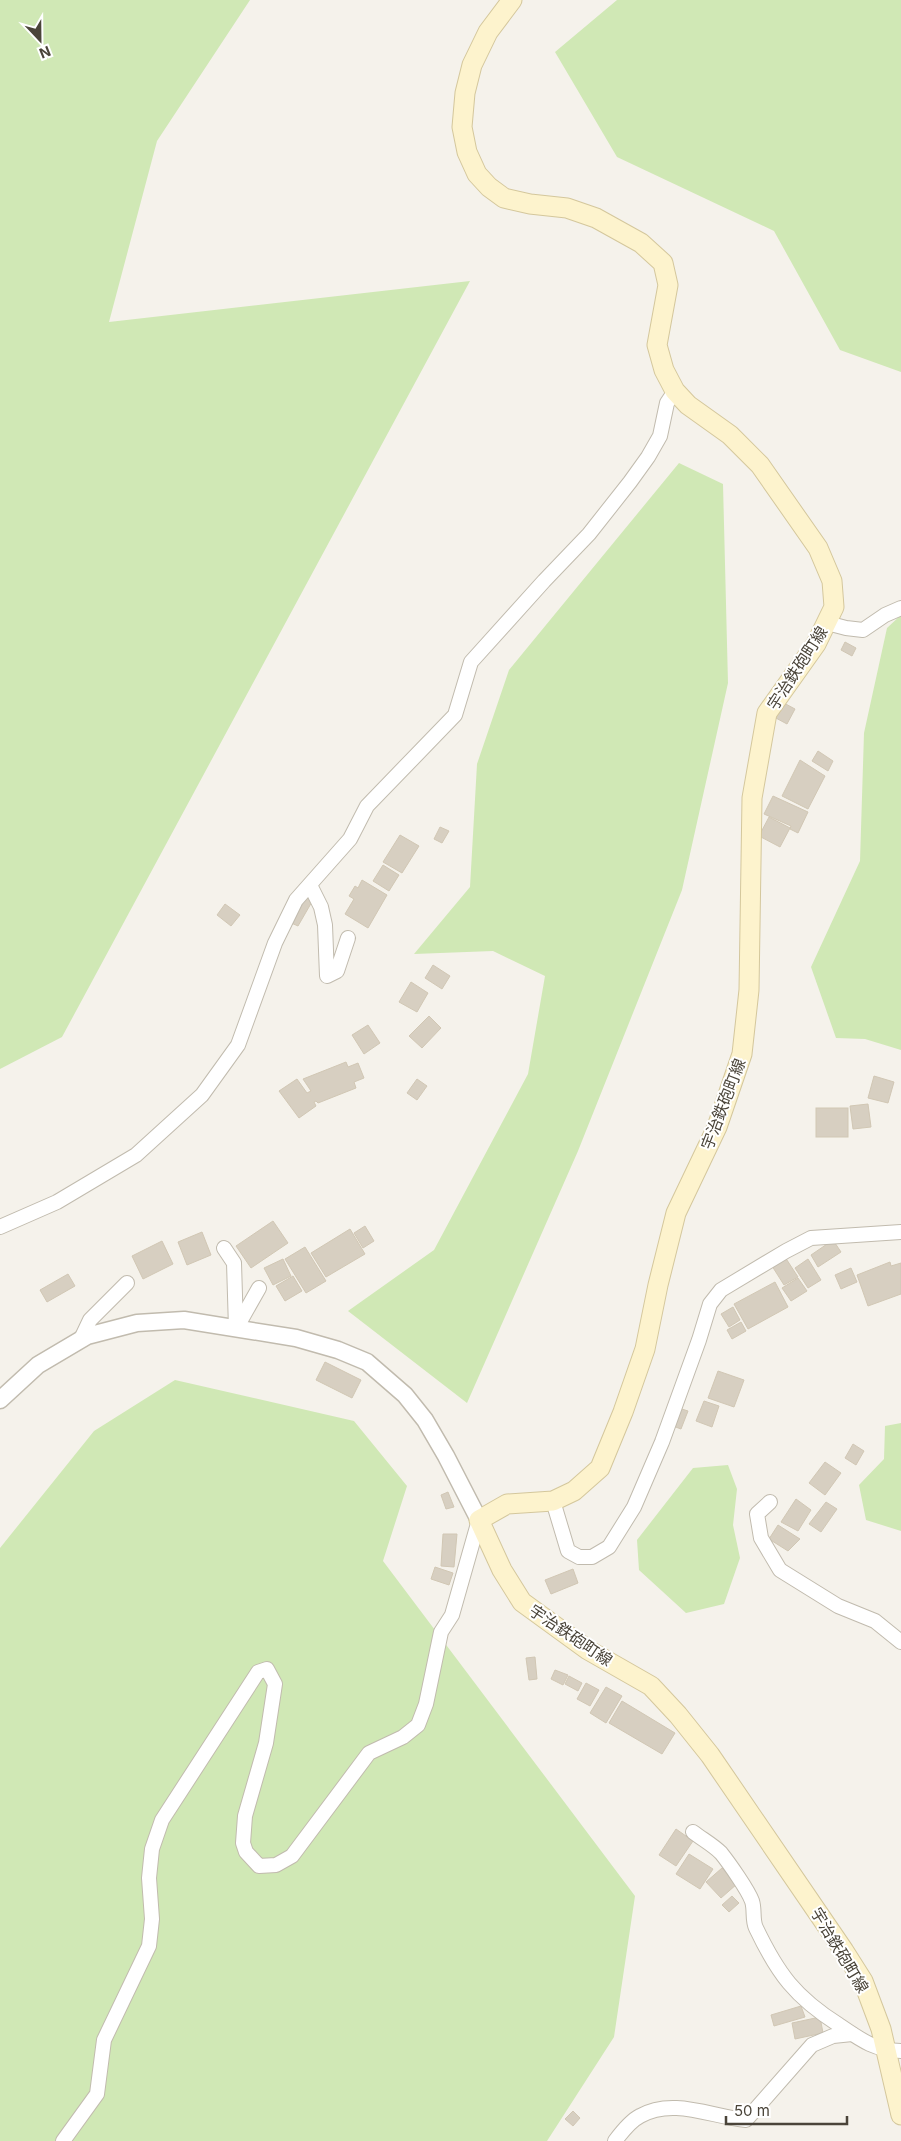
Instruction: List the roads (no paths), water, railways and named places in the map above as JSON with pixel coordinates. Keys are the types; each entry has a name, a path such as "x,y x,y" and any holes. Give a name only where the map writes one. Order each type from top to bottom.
{"main road":[{"name":"宇治鉄砲町線","path":"512,0 488,32 472,65 465,93 462,127 467,152 477,174 488,187 504,198 530,204 567,208 596,218 641,243 663,263 668,285 657,345 664,370 675,390 688,405 730,435 760,465 818,548 832,581 834,607 816,644 767,713 752,798 749,990 742,1054 717,1127 676,1213 658,1285 645,1349 624,1412 600,1468 574,1491 554,1501 507,1504 478,1520 502,1570 522,1602 588,1650 651,1686 678,1715 710,1755 844,1951 862,1981 881,2029 894,2050 901,2115"}],"street":[{"path":"0,1227 57,1202 136,1155 202,1095 238,1045 275,943 296,900 350,839 367,806 454,715 471,662 544,581 590,534 630,482 660,436 667,404 675,390"},
{"path":"827,623 863,630 885,615 901,608"},
{"path":"310,885 321,907 325,925 327,976 337,971 348,938"},
{"path":"554,1501 568,1552 579,1557 592,1557 609,1547 634,1508 644,1488 686,1378 710,1304 721,1290 811,1238 901,1232"},
{"path":"224,1248 234,1263 236,1328"},
{"path":"81,1340 90,1320 127,1283"},
{"path":"236,1328 259,1288"},
{"path":"0,1400 38,1365 87,1336 137,1323 184,1320 296,1338 338,1350 367,1362 405,1395 425,1420 446,1456 478,1520 452,1615 441,1632 426,1704 418,1725 404,1738 369,1753 292,1856 276,1865 259,1866 246,1852 243,1843 245,1816 266,1743 275,1684 268,1669 258,1672 244,1690 210,1747 162,1820 152,1849 151,1858 149,1878 152,1919 149,1946 104,2040 97,2094 63,2141"},
{"path":"770,1502 757,1514 760,1538 780,1570 838,1606 875,1621 901,1642"},
{"path":"693,1832 720,1852 732,1870 752,1902 755,1925 776,1966 794,1991 826,2017 865,2043 894,2050"},
{"path":"615,2141 640,2116 658,2110 685,2108 746,2120 812,2045 833,2036 852,2034"}]}
